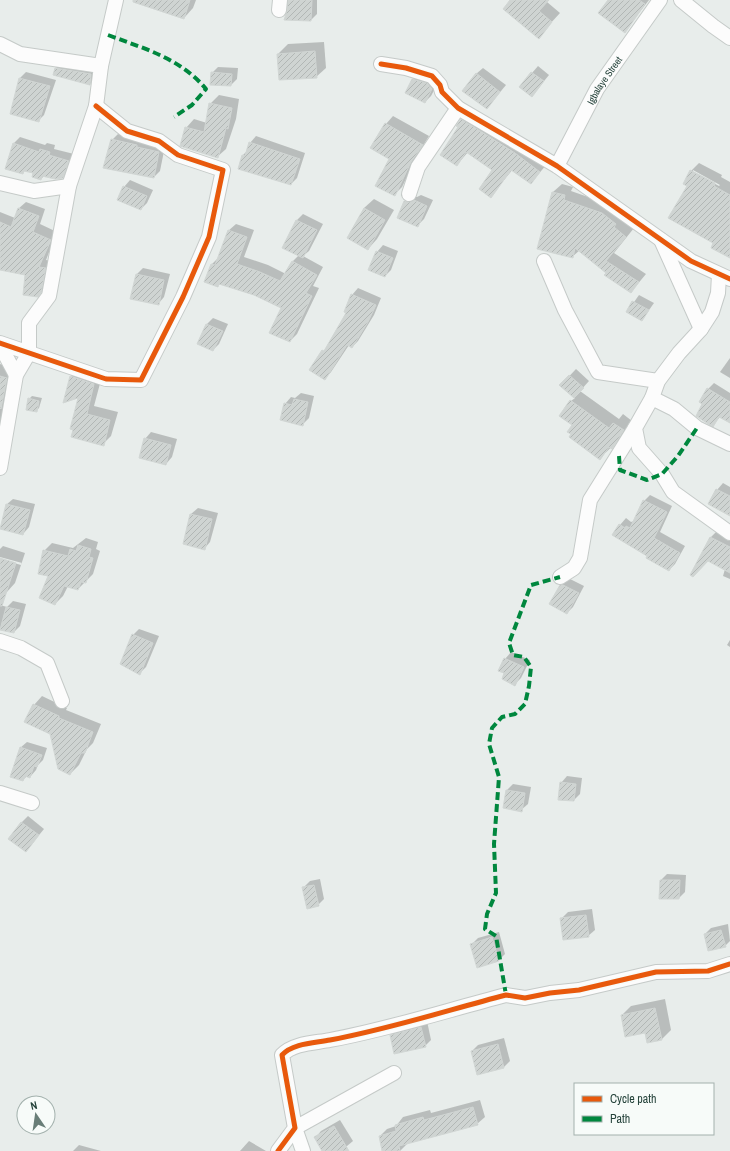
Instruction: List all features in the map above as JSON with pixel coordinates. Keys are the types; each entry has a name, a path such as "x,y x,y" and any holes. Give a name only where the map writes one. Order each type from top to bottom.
{"street":[{"path":"0,468 16,375 29,353 29,323 49,296 69,186 96,106 101,66 116,0"},
{"name":"Igbalaye Street","path":"557,166 597,89 660,0"},
{"path":"681,0 730,38"},
{"path":"0,44 20,54 101,66"},
{"path":"381,64 406,68 432,76 440,85 442,92 458,108 557,166 691,261 725,277 712,312 701,329 679,353 658,381 652,398 635,428 590,500 580,558 574,568 560,577"},
{"path":"0,344 106,379 141,380 173,317 209,237 223,170 178,154 159,142 127,131 96,106"},
{"path":"409,194 418,167 458,108"},
{"path":"0,183 34,191 69,186"},
{"path":"661,239 701,329"},
{"path":"544,261 565,310 598,372 658,381"},
{"path":"0,344 16,375"},
{"path":"652,398 674,409 697,428 730,444"},
{"path":"635,428 639,448 662,474 673,492 730,533"},
{"path":"0,642 21,648 47,663 62,701"},
{"path":"0,793 32,803"},
{"path":"303,1151 295,1128 282,1056 286,1051 295,1047 346,1037 506,995 525,998 550,993 579,990 656,972 708,971 730,964"},
{"path":"278,1151 295,1128 394,1073"}],"building":[{"path":"133,0 190,0 184,19 133,2"},
{"path":"288,0 312,0 311,21 284,20"},
{"path":"510,0 549,0 539,11 552,22 539,39 503,9"},
{"path":"608,0 639,0 645,4 625,33 598,13"},
{"path":"315,51 317,78 279,80 277,54"},
{"path":"55,68 91,74 90,85 53,75"},
{"path":"211,72 232,74 231,86 210,85"},
{"path":"531,72 544,81 532,97 519,87"},
{"path":"476,73 500,92 487,109 462,91"},
{"path":"19,78 50,86 39,122 10,114"},
{"path":"412,79 427,83 432,89 425,103 405,93"},
{"path":"209,103 232,108 228,129 226,128 218,158 180,146 185,127 204,132"},
{"path":"461,119 515,153 540,172 531,184 511,170 491,198 479,189 492,170 466,152 457,166 440,155 458,127 456,126"},
{"path":"385,123 423,145 411,162 395,196 375,186 389,159 370,148"},
{"path":"111,139 159,152 154,178 103,168"},
{"path":"249,142 300,159 291,185 238,169 242,155 245,156"},
{"path":"13,143 39,152 40,149 50,152 49,155 69,161 63,178 55,179 42,176 41,180 32,177 33,173 24,171 23,174 5,169"},
{"path":"690,170 715,183 714,186 730,195 730,258 711,248 713,243 668,218 687,186 683,184"},
{"path":"123,186 147,196 141,210 117,200"},
{"path":"552,192 565,195 564,200 602,213 616,224 614,227 626,237 606,261 639,282 631,293 604,275 606,273 575,248 573,258 537,249"},
{"path":"414,200 427,206 418,227 397,218 404,201 410,202"},
{"path":"18,208 39,216 33,232 51,240 39,267 46,268 41,293 38,297 23,295 25,275 0,270 0,222 11,227"},
{"path":"364,208 385,220 368,250 347,238"},
{"path":"296,220 317,230 303,258 282,248"},
{"path":"228,230 247,237 237,264 280,281 292,261 317,275 306,293 312,296 290,342 269,333 281,308 254,295 219,284 218,287 204,282 211,264 215,265"},
{"path":"376,251 393,258 385,277 368,270"},
{"path":"136,274 164,280 159,305 130,299"},
{"path":"351,294 376,305 368,322 352,348 347,345 325,380 309,370 322,350 324,351 346,313 344,312"},
{"path":"632,301 649,310 642,321 626,312"},
{"path":"206,324 223,331 213,351 197,344"},
{"path":"569,375 584,388 574,398 559,385"},
{"path":"0,376 7,378 1,409 0,408"},
{"path":"70,376 94,384 87,414 110,420 104,446 71,437 73,430 70,429 78,398 63,403"},
{"path":"707,388 730,402 730,423 719,417 713,427 696,416 702,404 699,402"},
{"path":"28,398 39,401 37,412 26,410"},
{"path":"294,399 308,402 303,426 280,420 284,403 292,405"},
{"path":"570,400 609,428 613,423 624,430 612,449 609,447 600,460 569,437 571,434 567,432 572,425 559,416"},
{"path":"144,438 171,445 166,465 139,458"},
{"path":"716,489 730,496 730,516 708,504"},
{"path":"643,500 667,512 654,538 680,553 669,571 646,558 647,556 612,535 619,524 625,528 626,526 630,528"},
{"path":"6,504 30,510 23,535 0,529"},
{"path":"190,514 212,519 205,550 183,544"},
{"path":"710,537 730,547 730,573 708,561 693,577 690,575"},
{"path":"78,545 91,549 89,557 93,558 86,583 81,582 78,590 64,586 55,605 39,598 48,576 38,574 43,550 68,556 70,549 76,551"},
{"path":"0,558 16,563 2,606 0,606"},
{"path":"560,585 579,593 567,614 549,604"},
{"path":"6,607 20,610 14,633 0,630"},
{"path":"132,634 153,643 140,675 120,664"},
{"path":"504,658 524,667 515,686 502,679 504,673 498,671"},
{"path":"33,704 59,716 59,718 93,732 85,753 81,753 70,775 58,769 50,734 24,722"},
{"path":"20,747 42,755 37,767 34,766 30,778 25,776 23,781 10,777"},
{"path":"560,782 576,784 574,801 558,800"},
{"path":"506,790 525,793 522,812 503,808"},
{"path":"21,822 39,835 26,852 8,839"},
{"path":"660,880 680,880 679,899 659,899"},
{"path":"314,885 319,906 307,909 302,887"},
{"path":"586,915 589,937 563,940 560,918"},
{"path":"721,930 726,947 708,951 704,934"},
{"path":"492,937 499,961 477,968 470,944"},
{"path":"655,1008 662,1040 647,1043 645,1033 625,1037 621,1015"},
{"path":"421,1027 426,1047 394,1054 390,1035"},
{"path":"498,1044 504,1068 477,1075 471,1051"},
{"path":"473,1107 478,1125 399,1146 400,1151 382,1151 379,1136 396,1131 395,1125 423,1117 424,1120"},
{"path":"334,1126 349,1151 322,1151 314,1137"}],"marked path":[{"path":"108,35 148,50 173,62 185,69 206,89 192,105 174,117"},
{"path":"619,456 620,470 647,480 662,474 678,456 697,428"},
{"path":"506,995 496,936 485,929 487,914 496,893 494,844 499,777 489,744 492,728 502,717 515,714 525,704 531,667 524,657 513,655 509,643 531,585 560,577"}],"cycle path":[{"path":"381,64 406,68 432,76 440,85 442,92 458,108 557,166 691,261 730,279"},
{"path":"0,343 106,379 141,380 183,297 209,237 223,170 178,155 159,141 127,131 96,106"},
{"path":"278,1151 295,1128 282,1055 292,1048 304,1044 352,1036 506,995 525,998 550,993 579,990 656,972 708,971 730,964"}]}
